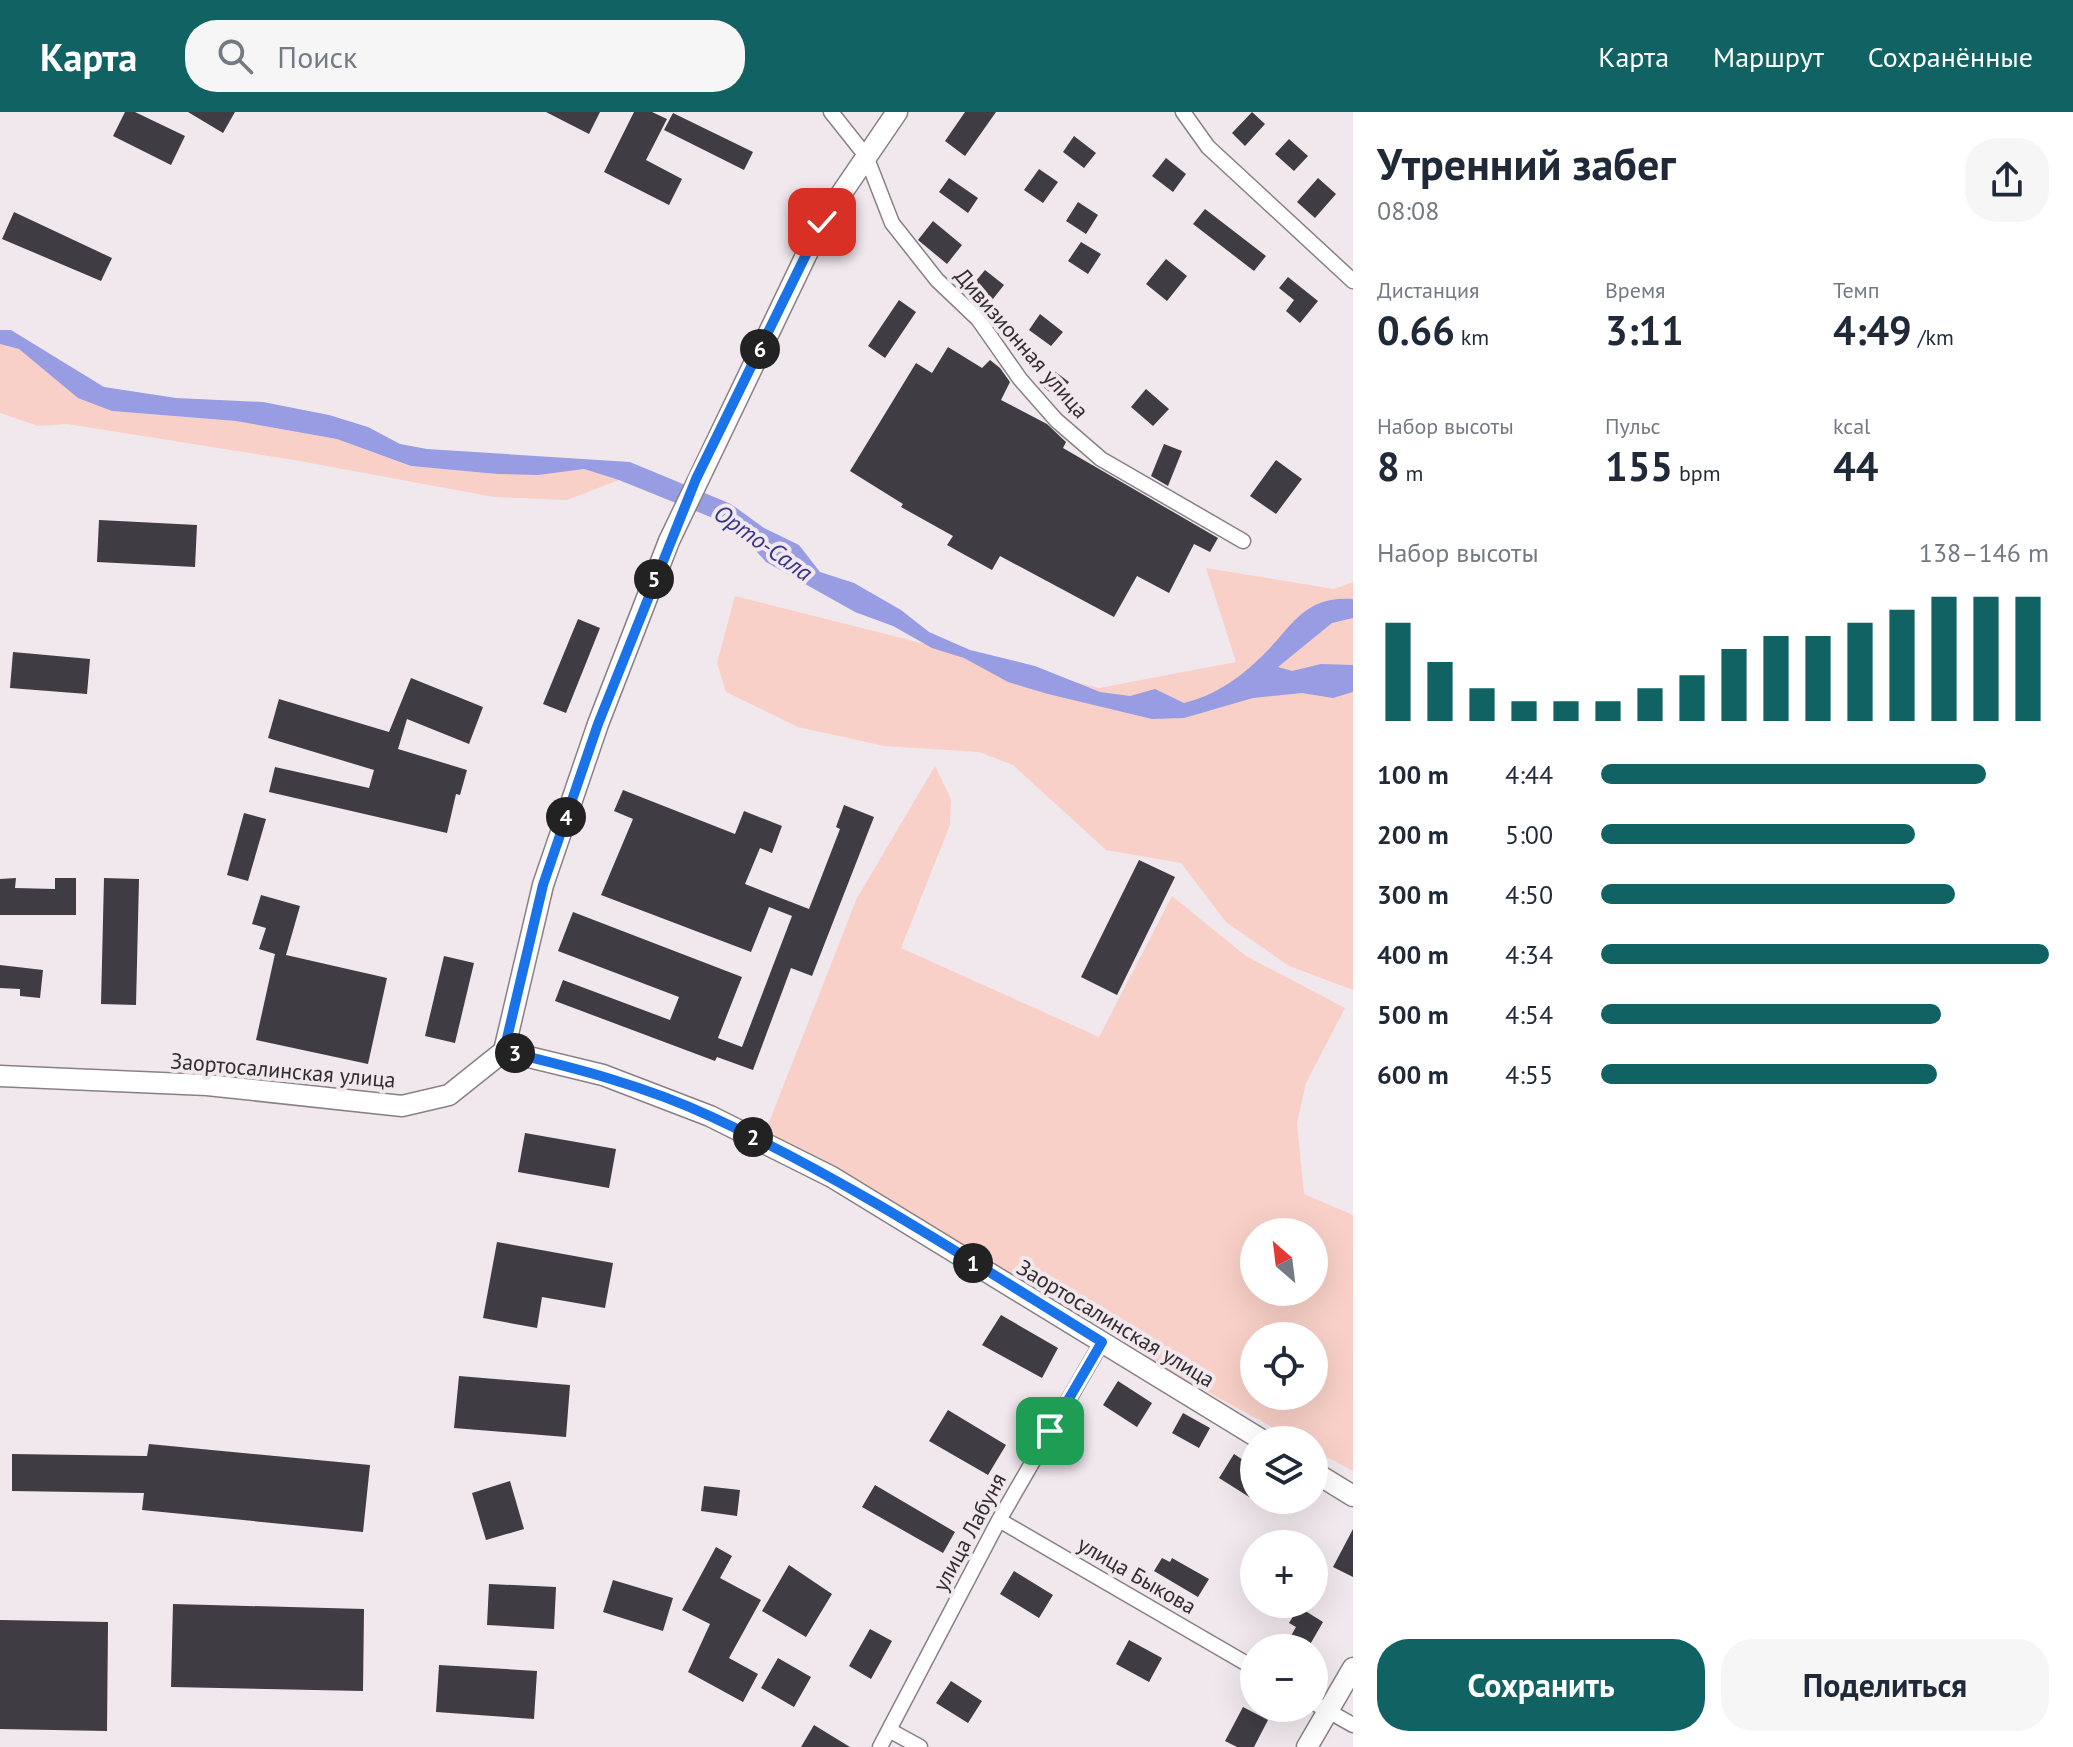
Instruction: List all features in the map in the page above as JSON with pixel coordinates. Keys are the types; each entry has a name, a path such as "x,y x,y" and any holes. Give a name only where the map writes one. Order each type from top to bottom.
{"street":[{"name":"Дивизионная улица","path":"831,112 866,156 892,223 937,280 978,319 1020,379 1056,420 1101,459 1181,502 1243,541"},
{"path":"504,1051 548,871 598,724 675,527 822,222 897,112"},
{"path":"1183,112 1208,147 1353,281"},
{"name":"Заортосалинская улица","path":"0,1076 207,1085 402,1106 449,1095 504,1051 603,1075 710,1116 832,1177 1240,1427"},
{"name":"улица Лабуня","path":"880,1747 999,1520 1102,1342"},
{"path":"1328,1481 1353,1496"},
{"name":"улица Быкова","path":"999,1520 1240,1660"},
{"path":"1328,1698 1353,1668"},
{"path":"1328,1711 1353,1725"},
{"path":"1307,1747 1316,1722"},
{"path":"889,1730 920,1747"}],"shaded area":[{"path":"0,344 19,349 112,411 236,421 337,439 411,466 497,474 584,469 619,480 567,500 494,497 294,460 67,424 38,426 0,413"},
{"path":"1206,568 1334,589 1353,582 1353,990 1289,966 1226,922 1181,863 1106,850 1013,765 979,752 884,746 798,727 726,692 717,663 735,596 1099,688 1236,662"},
{"path":"935,766 951,799 950,825 901,948 1099,1037 1172,896 1246,956 1345,1008 1306,1083 1297,1123 1304,1194 1353,1215 1353,1471 1328,1458 1328,1426 1270,1426 1241,1410 1328,1410 1328,1322 1240,1322 1240,1410 1160,1366 1069,1302 973,1262 762,1140 857,898"}],"water":[{"name":"Орто-Сала","path":"0,330 11,330 104,387 176,398 263,402 329,415 368,427 400,444 427,449 630,462 731,504 764,528 799,545 820,572 854,583 901,610 929,632 970,650 1035,666 1100,692 1130,696 1155,689 1184,703 1196,699 1239,676 1313,606 1337,599 1353,599 1353,618 1332,623 1278,667 1292,671 1321,664 1353,665 1353,692 1333,698 1302,693 1253,698 1184,718 1152,719 1048,694 1008,682 964,658 932,648 893,626 855,612 766,562 748,542 713,518 619,480 584,469 538,475 411,466 337,439 236,421 112,411 78,398 19,349 0,344"}],"building":[{"path":"125,112 135,112 185,136 171,165 113,136"},
{"path":"188,112 235,112 223,133"},
{"path":"546,112 600,112 589,134"},
{"path":"634,112 652,112 667,119 646,160 682,179 669,205 604,172"},
{"path":"965,112 996,112 965,156 945,141"},
{"path":"1252,112 1265,124 1245,146 1232,133"},
{"path":"673,113 753,152 744,170 664,130"},
{"path":"1074,136 1096,153 1084,168 1063,152"},
{"path":"1289,139 1308,156 1294,171 1275,154"},
{"path":"1166,158 1186,174 1173,192 1152,176"},
{"path":"1039,169 1058,182 1043,203 1024,190"},
{"path":"949,178 978,198 968,213 939,192"},
{"path":"1318,178 1336,194 1315,218 1297,202"},
{"path":"1078,202 1098,215 1086,234 1066,221"},
{"path":"1205,209 1266,256 1254,271 1193,224"},
{"path":"14,212 112,258 101,281 2,239"},
{"path":"933,221 962,245 947,264 918,240"},
{"path":"1081,242 1101,254 1088,274 1068,261"},
{"path":"1166,259 1187,276 1167,301 1146,284"},
{"path":"985,270 1004,285 989,304 970,288"},
{"path":"1288,277 1318,301 1300,323 1286,311 1294,300 1279,288"},
{"path":"899,300 916,312 885,358 868,346"},
{"path":"1040,314 1063,332 1051,346 1029,330"},
{"path":"948,347 982,368 990,360 1000,368 1010,382 1001,400 1047,424 1066,442 1063,448 1218,538 1210,552 1194,544 1169,593 1137,576 1114,617 1000,556 992,570 947,545 953,536 901,507 903,504 850,471 916,363 932,373"},
{"path":"1053,370 1069,382 1057,398 1041,385"},
{"path":"1146,389 1169,409 1153,426 1131,407"},
{"path":"1164,444 1182,451 1168,486 1151,476"},
{"path":"1276,460 1302,479 1276,514 1250,496"},
{"path":"99,520 197,525 195,567 97,562"},
{"path":"578,619 600,628 566,713 543,704"},
{"path":"13,652 90,659 87,694 10,688"},
{"path":"411,678 483,707 469,744 407,719 398,749 467,770 460,795 456,794 447,833 269,792 275,767 369,788 374,770 268,738 279,699 389,732"},
{"path":"623,790 735,834 744,811 782,826 772,853 760,848 745,884 809,909 840,829 836,827 844,805 874,817 812,976 791,968 753,1070 717,1057 715,1061 555,1001 563,980 670,1020 679,997 558,951 573,912 742,977 718,1038 742,1047 792,916 769,907 751,952 601,895 633,819 614,811"},
{"path":"244,813 266,819 248,881 227,875"},
{"path":"1139,860 1175,877 1117,995 1081,977"},
{"path":"16,878 15,888 55,889 55,878 76,878 76,915 0,915 0,879"},
{"path":"104,878 139,879 136,1005 101,1004"},
{"path":"261,895 300,906 286,955 387,978 368,1064 256,1040 275,954 259,949 266,928 252,924"},
{"path":"444,956 474,963 455,1043 425,1036"},
{"path":"0,965 43,970 40,998 20,996 20,989 0,988"},
{"path":"525,1133 616,1149 609,1188 518,1172"},
{"path":"497,1242 613,1263 605,1308 542,1297 537,1328 483,1318"},
{"path":"1001,1315 1058,1348 1042,1378 982,1345"},
{"path":"459,1376 570,1385 566,1437 454,1428"},
{"path":"1118,1381 1152,1403 1137,1427 1103,1405"},
{"path":"948,1410 1006,1445 988,1475 929,1441"},
{"path":"1183,1413 1210,1428 1199,1448 1172,1433"},
{"path":"149,1444 370,1465 363,1532 142,1510 144,1493 12,1491 12,1454 147,1456"},
{"path":"1234,1454 1240,1458 1240,1491 1219,1478"},
{"path":"510,1481 524,1529 486,1540 472,1493"},
{"path":"875,1485 955,1532 943,1553 862,1507"},
{"path":"704,1486 740,1490 737,1516 701,1511"},
{"path":"1353,1529 1353,1577 1333,1567"},
{"path":"716,1547 732,1556 720,1578 761,1600 729,1658 758,1674 743,1702 688,1672 710,1624 682,1610"},
{"path":"1162,1558 1170,1562 1172,1558 1209,1579 1198,1597 1154,1571"},
{"path":"789,1565 832,1594 806,1637 762,1611"},
{"path":"1014,1571 1053,1595 1039,1618 1000,1594"},
{"path":"613,1580 673,1598 663,1631 603,1612"},
{"path":"489,1584 556,1587 554,1629 487,1625"},
{"path":"173,1604 364,1609 363,1691 171,1687"},
{"path":"1292,1618 1317,1618 1323,1622 1316,1634 1292,1634 1296,1627 1289,1623"},
{"path":"0,1620 108,1622 107,1731 0,1729"},
{"path":"870,1629 892,1641 871,1679 849,1666"},
{"path":"1129,1640 1162,1658 1149,1682 1116,1664"},
{"path":"778,1658 811,1677 794,1707 761,1688"},
{"path":"439,1665 537,1671 534,1719 436,1712"},
{"path":"951,1681 982,1701 968,1723 936,1703"},
{"path":"1240,1713 1240,1722 1267,1722 1254,1747 1237,1747 1225,1741"},
{"path":"814,1725 850,1747 801,1747"}],"route":[{"path":"822,222 696,479 598,724 543,885 504,1051 603,1075 710,1116 832,1177 1102,1342 1050,1431"}]}
